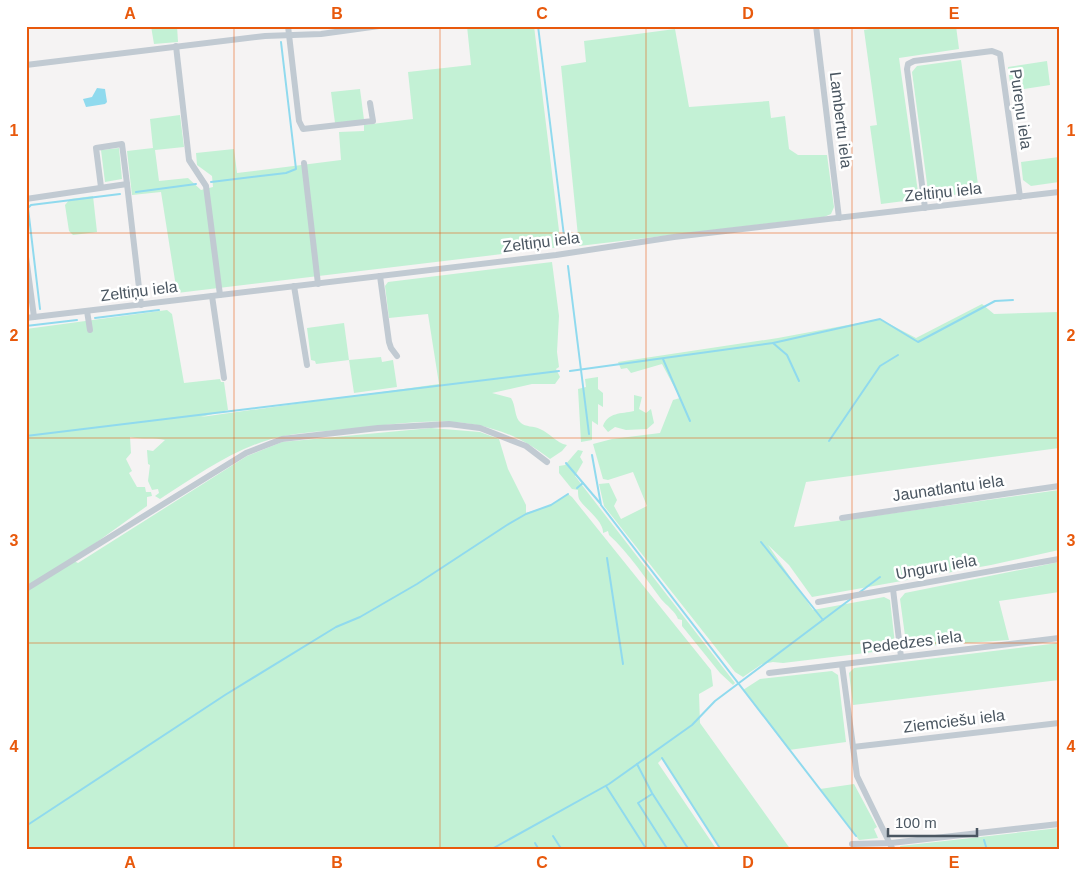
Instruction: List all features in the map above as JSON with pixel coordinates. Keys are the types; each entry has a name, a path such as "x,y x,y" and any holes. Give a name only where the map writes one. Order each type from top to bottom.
{"street":[{"path":"288,26 300,121 303,130 373,121 370,103"},
{"path":"26,66 176,46 265,36 321,34 379,26"},
{"name":"Lambertu iela","path":"816,26 839,218"},
{"path":"176,46 190,160 206,186 220,295"},
{"name":"Pureņu iela","path":"925,208 907,70 908,64 914,61 992,51 1000,54 1020,197"},
{"path":"101,187 96,148 122,144 141,305"},
{"path":"304,163 318,284"},
{"path":"26,198 127,184"},
{"name":"Zeltiņu iela","path":"30,318 1059,192"},
{"path":"26,257 30,318"},
{"path":"380,276 388,342 390,348 397,356"},
{"path":"294,286 307,365"},
{"path":"212,296 224,378"},
{"path":"87,311 90,330"},
{"path":"26,589 246,453 271,442 378,428 449,424 480,428 526,446 547,462"},
{"name":"Jaunatlantu iela","path":"842,518 1059,486"},
{"name":"Unguru iela","path":"818,602 1059,559"},
{"path":"893,589 901,657"},
{"name":"Pededzes iela","path":"769,673 1059,638"},
{"path":"842,665 857,776 892,846"},
{"name":"Ziemciešu iela","path":"853,747 1059,723"},
{"path":"852,844 892,846 1059,824"}],"green space":[{"path":"151,26 177,26 178,42 154,44"},
{"path":"467,26 534,26 561,247 177,293 161,192 132,195 127,151 153,148 150,119 180,115 184,147 155,150 159,181 188,178 201,190 213,187 212,176 197,165 196,153 234,149 237,173 341,160 339,132 364,131 364,125 413,119 408,72 471,65"},
{"path":"890,26 956,26 959,49 899,58 918,192 912,200 881,204 870,126 877,125 864,30"},
{"path":"675,29 689,107 769,101 771,118 785,116 789,149 798,155 827,155 834,207 831,214 824,217 579,246 561,66 586,62 584,41"},
{"path":"961,60 979,192 936,197 928,191 912,72 917,66"},
{"path":"1047,61 1050,85 1011,91 1008,67"},
{"path":"360,89 364,120 335,123 331,92"},
{"path":"119,148 122,179 105,182 101,150"},
{"path":"1059,157 1059,182 1031,186 1023,180 1021,162"},
{"path":"93,196 97,232 73,235 69,231 65,205 70,199"},
{"path":"552,262 559,316 557,352 559,367 556,369 560,377 555,384 532,384 492,393 511,398 517,418 523,424 540,429 567,445 550,459 526,443 502,432 478,425 453,422 402,423 304,433 272,439 235,453 160,499 155,496 159,493 158,489 152,490 148,481 150,465 148,464 147,450 153,451 165,440 130,437 131,453 126,459 132,471 129,473 137,487 145,487 146,492 151,492 152,496 147,497 147,506 72,560 78,563 247,456 282,442 431,428 480,432 499,439 508,469 526,505 526,513 551,505 568,494 572,497 711,670 713,686 699,694 700,723 791,850 718,850 719,846 662,759 658,763 717,850 26,850 26,329 167,310 172,314 184,383 220,379 221,382 224,382 228,410 201,417 439,384 428,314 389,318 385,286 388,282"},
{"path":"982,304 994,314 1059,312 1059,448 806,482 794,527 1059,490 1059,550 991,565 812,597 789,565 768,545 813,610 884,597 890,600 895,644 890,650 762,664 743,677 735,672 604,506 599,484 609,483 617,500 614,506 621,519 647,506 633,472 608,480 603,479 593,444 612,439 660,433 673,400 680,398 662,364 631,373 627,368 621,369 618,362 778,338 880,319 916,338"},
{"path":"344,323 349,360 316,364 315,361 311,360 307,328"},
{"path":"381,357 382,362 393,360 397,387 354,393 349,360"},
{"path":"598,377 598,389 603,393 603,407 598,404 598,425 592,421 592,440 581,442 578,389 586,387 585,379"},
{"path":"634,395 642,397 639,409 646,413 651,409 654,423 647,429 626,430 615,427 608,432 603,426 608,418 616,414 634,411"},
{"path":"578,450 583,451 580,457 583,462 575,476 735,683 733,685 720,673 682,626 682,620 678,619 661,599 630,558 609,535 608,531 603,533 597,519 579,499 578,490 572,489 559,473 559,466 565,465"},
{"path":"1059,562 1059,592 999,601 1009,640 912,647 906,643 900,599 905,593"},
{"path":"1059,643 1059,680 853,705 849,673 854,668"},
{"path":"832,671 838,675 846,742 789,750 743,690 760,679"},
{"path":"854,784 877,827 874,829 878,838 859,840 820,789"},
{"path":"1059,828 1059,850 901,850 900,846"}],"water":[{"path":"97,88 105,89 107,102 86,107 83,99 92,97"}],"waterway":[{"path":"538,26 565,244"},
{"path":"211,182 286,173 296,169 281,42"},
{"path":"136,192 196,184"},
{"path":"40,309 28,208 31,205 120,194"},
{"path":"568,266 589,434"},
{"path":"570,371 773,343 880,319 918,342 995,301 1013,300"},
{"path":"95,318 159,310"},
{"path":"26,326 77,320"},
{"path":"773,343 787,355 799,381"},
{"path":"829,441 880,366 898,355"},
{"path":"663,359 690,421"},
{"path":"26,436 559,371"},
{"path":"592,455 601,505 856,836"},
{"path":"566,463 600,503"},
{"path":"577,488 583,483"},
{"path":"26,826 225,695 336,627 360,617 417,584 526,514 551,505 568,494"},
{"path":"761,542 823,620"},
{"path":"607,558 623,664"},
{"path":"860,592 880,577"},
{"path":"490,850 609,784 692,725 715,701 852,598"},
{"path":"662,758 721,850"},
{"path":"637,764 652,793 689,850"},
{"path":"606,786 647,850"},
{"path":"652,794 638,803 668,850"},
{"path":"553,836 562,850"},
{"path":"984,840 987,850"},
{"path":"535,843 539,850"}]}
